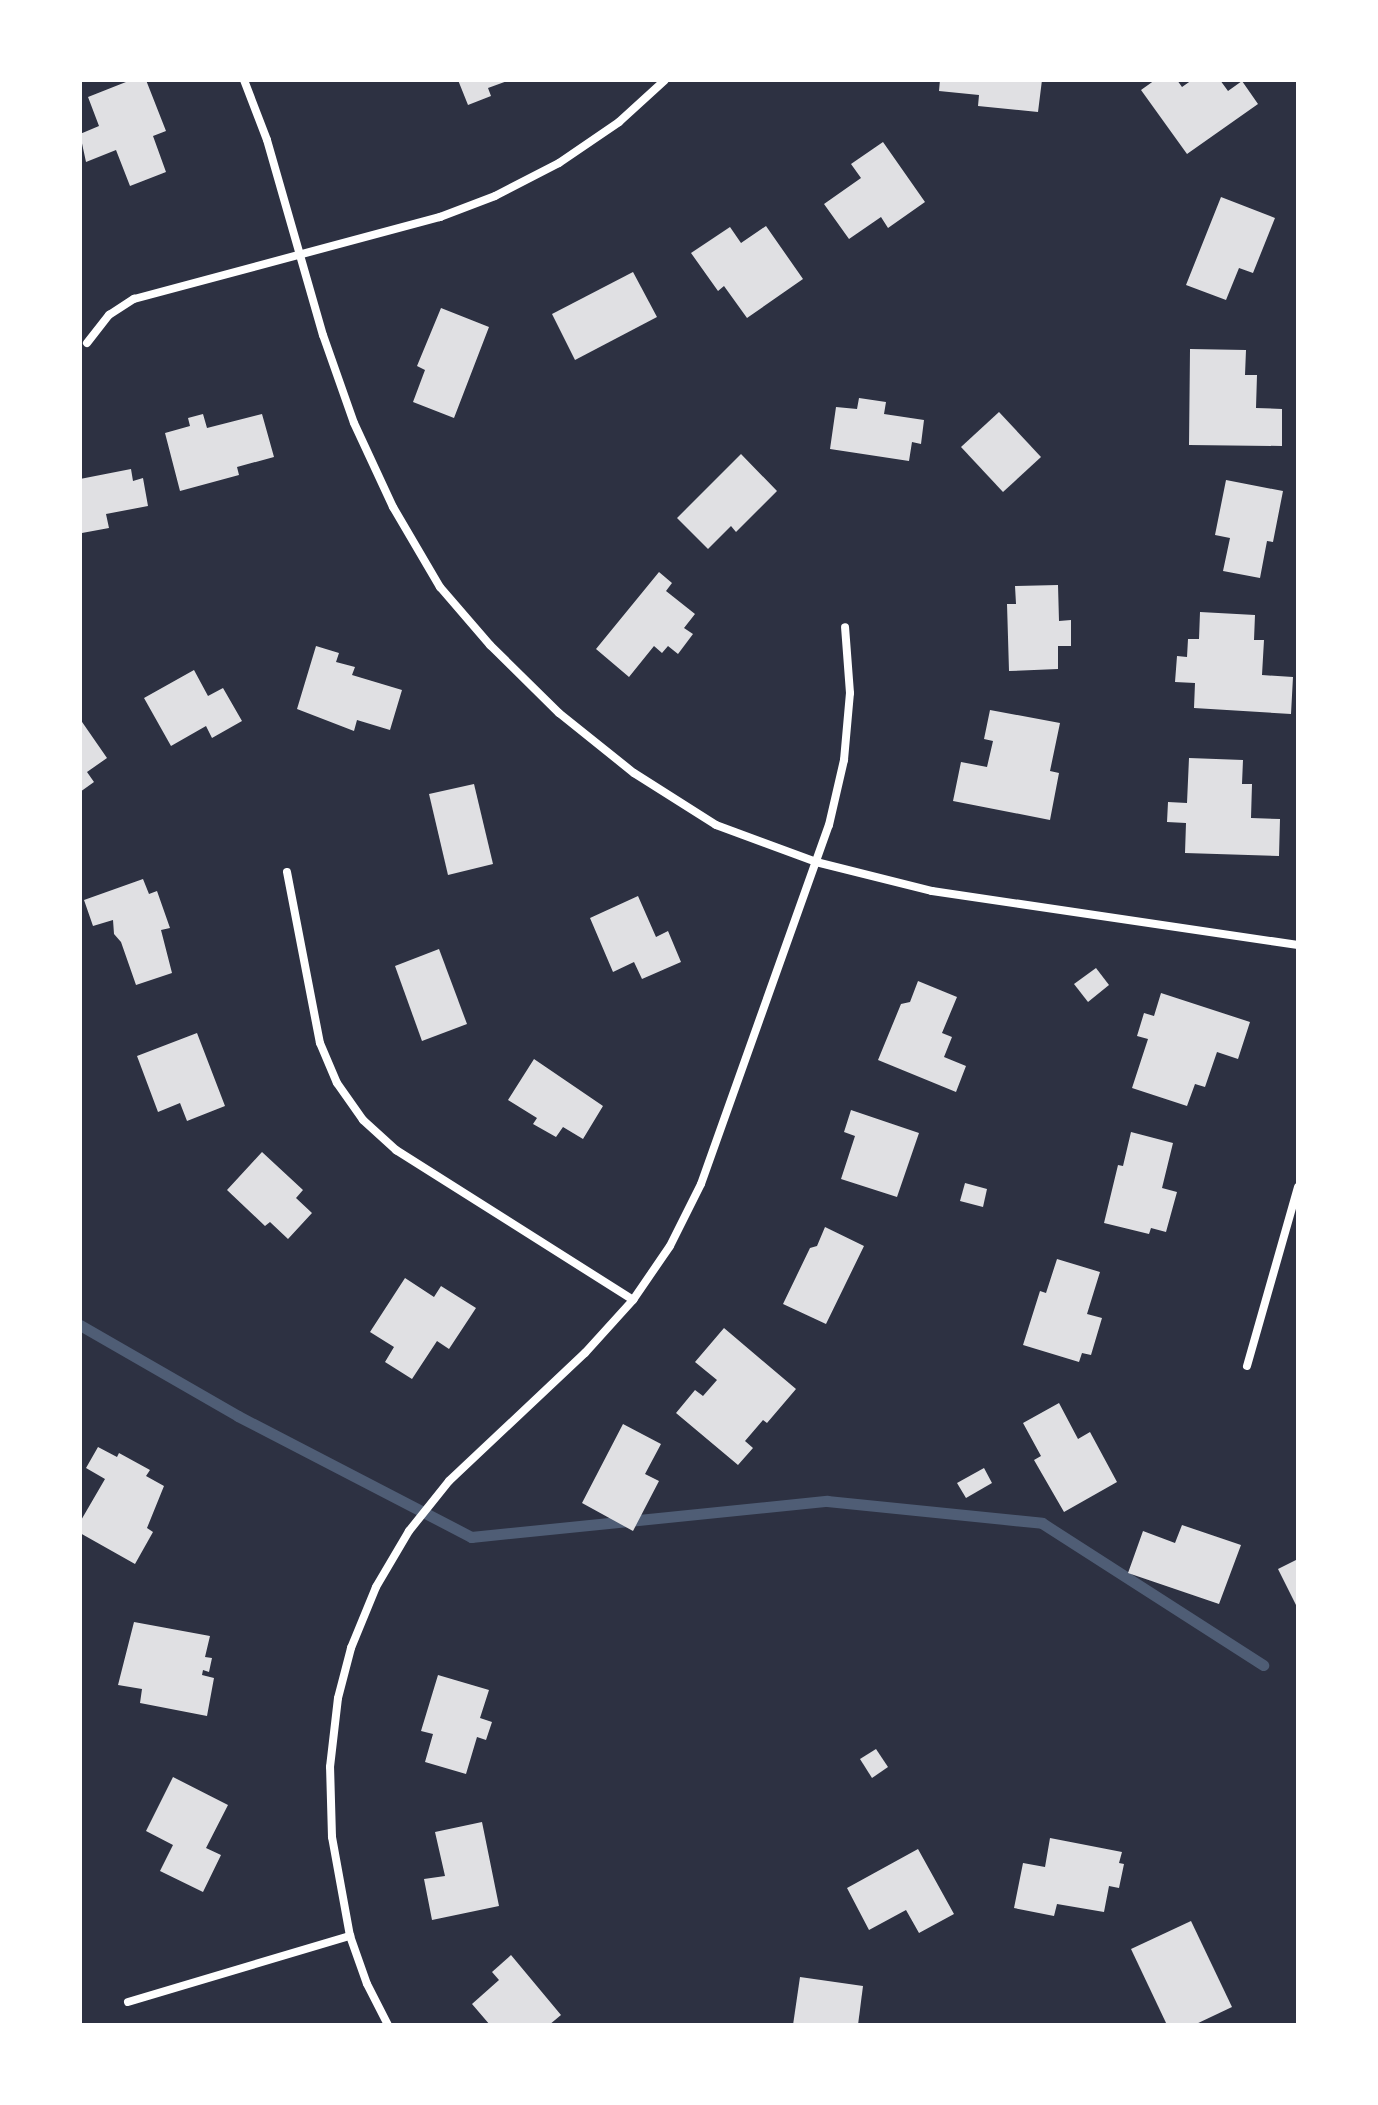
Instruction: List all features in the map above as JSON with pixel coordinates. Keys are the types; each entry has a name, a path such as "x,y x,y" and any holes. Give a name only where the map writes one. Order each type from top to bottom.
{"street":[{"path":"244,80 267,140 323,335 354,423 393,507 440,587 490,645 559,713 634,773 716,825 816,862 932,891 1298,945"},
{"path":"87,343 109,315 134,299 440,217 495,196 559,163 619,122 665,80"},
{"path":"388,2025 367,1984 350,1936 332,1837 330,1767 338,1698 351,1648 376,1587 409,1531 449,1481 585,1353 633,1300 670,1246 701,1184 829,825 844,760 850,693 845,627"},
{"path":"287,872 320,1043 337,1083 363,1120 396,1150 633,1300"},
{"path":"1247,1366 1298,1187"},
{"path":"128,2002 350,1936"}],"building":[{"path":"131,80 146,80 166,131 153,136 166,172 130,186 116,150 86,162 80,134 99,126 88,97"},
{"path":"458,80 510,80 488,88 491,96 468,105"},
{"path":"940,80 1042,80 1038,112 978,106 979,95 939,91"},
{"path":"1155,80 1177,80 1182,87 1192,80 1220,80 1228,91 1242,81 1258,104 1187,154 1141,90"},
{"path":"883,142 925,202 888,228 881,217 849,239 824,204 861,178 851,164"},
{"path":"1221,197 1275,218 1253,273 1239,268 1226,300 1186,285"},
{"path":"766,226 803,279 747,318 724,286 718,291 691,253 730,227 741,243"},
{"path":"633,272 657,317 575,360 552,314"},
{"path":"441,308 489,327 454,418 413,402 425,370 417,366"},
{"path":"1190,349 1246,350 1245,375 1257,375 1256,408 1282,409 1282,446 1189,445"},
{"path":"859,398 886,402 884,414 924,420 921,444 912,442 909,461 830,449 836,407 857,409"},
{"path":"999,412 1041,457 1003,492 961,447"},
{"path":"203,414 207,428 262,414 274,457 237,467 239,475 180,491 165,433 190,426 188,418"},
{"path":"741,454 777,491 736,532 731,526 708,549 677,518"},
{"path":"131,469 133,481 143,478 148,506 106,514 109,528 82,533 80,479"},
{"path":"1226,480 1283,491 1273,542 1267,541 1260,578 1223,571 1230,538 1215,535"},
{"path":"659,572 672,583 666,591 695,614 684,628 693,634 678,654 668,646 662,653 654,646 629,677 596,649"},
{"path":"1058,585 1059,621 1071,620 1071,646 1058,646 1058,669 1009,671 1007,604 1016,604 1015,586"},
{"path":"1200,612 1255,615 1254,640 1264,640 1262,675 1293,677 1291,714 1194,708 1195,683 1175,682 1177,656 1187,657 1188,639 1199,639"},
{"path":"316,646 339,653 336,662 355,667 352,675 402,690 390,730 357,720 354,731 297,709"},
{"path":"194,670 208,696 223,688 242,721 212,738 206,726 171,746 144,698"},
{"path":"990,710 1060,723 1050,771 1059,773 1050,820 953,801 961,762 987,767 993,741 984,739"},
{"path":"80,719 107,758 87,772 94,782 80,792"},
{"path":"1189,758 1243,760 1242,784 1252,784 1251,818 1280,819 1279,856 1185,853 1186,823 1167,822 1168,802 1187,803"},
{"path":"474,784 493,864 448,875 429,794"},
{"path":"143,879 149,894 157,891 170,928 161,930 172,973 136,985 121,942 114,934 113,920 93,926 84,900"},
{"path":"638,896 656,937 668,931 681,962 642,979 634,962 613,972 590,918"},
{"path":"439,949 467,1024 422,1041 395,966"},
{"path":"1096,968 1109,985 1088,1002 1074,984"},
{"path":"918,981 957,997 942,1033 952,1037 944,1057 966,1066 956,1092 878,1060 901,1004 910,1002"},
{"path":"1161,993 1250,1022 1238,1059 1217,1052 1205,1087 1195,1084 1187,1106 1132,1088 1148,1039 1137,1036 1144,1013 1154,1016"},
{"path":"197,1033 225,1106 187,1121 180,1103 158,1112 137,1056"},
{"path":"534,1059 603,1106 583,1139 563,1127 556,1137 533,1124 537,1118 508,1100"},
{"path":"851,1110 919,1133 897,1197 841,1179 855,1136 844,1132"},
{"path":"1131,1132 1173,1143 1162,1188 1177,1192 1166,1232 1151,1228 1149,1234 1104,1223 1118,1165 1123,1166"},
{"path":"262,1152 303,1190 296,1198 312,1213 288,1239 270,1222 265,1226 227,1190"},
{"path":"965,1183 987,1189 983,1207 960,1201"},
{"path":"825,1227 864,1246 826,1324 783,1304 810,1248 817,1246"},
{"path":"1057,1259 1100,1272 1087,1314 1102,1318 1091,1355 1082,1353 1079,1362 1023,1345 1040,1291 1046,1293"},
{"path":"405,1278 434,1297 441,1286 476,1308 449,1349 437,1341 412,1379 385,1362 394,1347 370,1332"},
{"path":"724,1328 796,1389 767,1423 763,1420 745,1441 753,1448 738,1465 676,1413 695,1390 703,1396 717,1380 695,1362"},
{"path":"1059,1403 1078,1439 1090,1432 1117,1482 1064,1512 1034,1460 1041,1456 1023,1423"},
{"path":"623,1424 661,1444 645,1474 659,1481 633,1531 582,1503"},
{"path":"98,1447 117,1457 119,1453 150,1470 146,1476 164,1486 147,1528 153,1532 135,1564 80,1533 80,1522 105,1479 86,1468"},
{"path":"984,1468 992,1483 966,1498 957,1483"},
{"path":"1182,1525 1241,1545 1219,1604 1128,1573 1143,1531 1175,1543"},
{"path":"1298,1559 1298,1609 1278,1569"},
{"path":"134,1622 210,1636 205,1657 212,1658 209,1672 203,1670 202,1675 214,1678 207,1716 140,1703 142,1689 118,1685"},
{"path":"438,1675 489,1690 480,1718 492,1722 486,1740 477,1737 466,1774 425,1762 433,1734 421,1731"},
{"path":"876,1749 888,1767 872,1778 860,1759"},
{"path":"173,1777 228,1805 206,1848 221,1855 203,1892 160,1871 173,1845 146,1831"},
{"path":"482,1822 499,1906 432,1920 424,1879 445,1876 435,1832"},
{"path":"1050,1838 1122,1852 1119,1863 1124,1864 1119,1888 1109,1886 1104,1912 1057,1904 1054,1916 1014,1908 1023,1863 1045,1867"},
{"path":"918,1849 954,1914 919,1933 906,1910 869,1930 847,1888"},
{"path":"1191,1921 1232,2007 1194,2025 1167,2025 1131,1949"},
{"path":"511,1955 561,2015 549,2025 490,2025 472,2004 499,1980 492,1972"},
{"path":"800,1977 863,1986 858,2025 793,2025"}],"waterway":[{"path":"80,1325 238,1416 471,1537 827,1501 1042,1523 1263,1665"}]}
